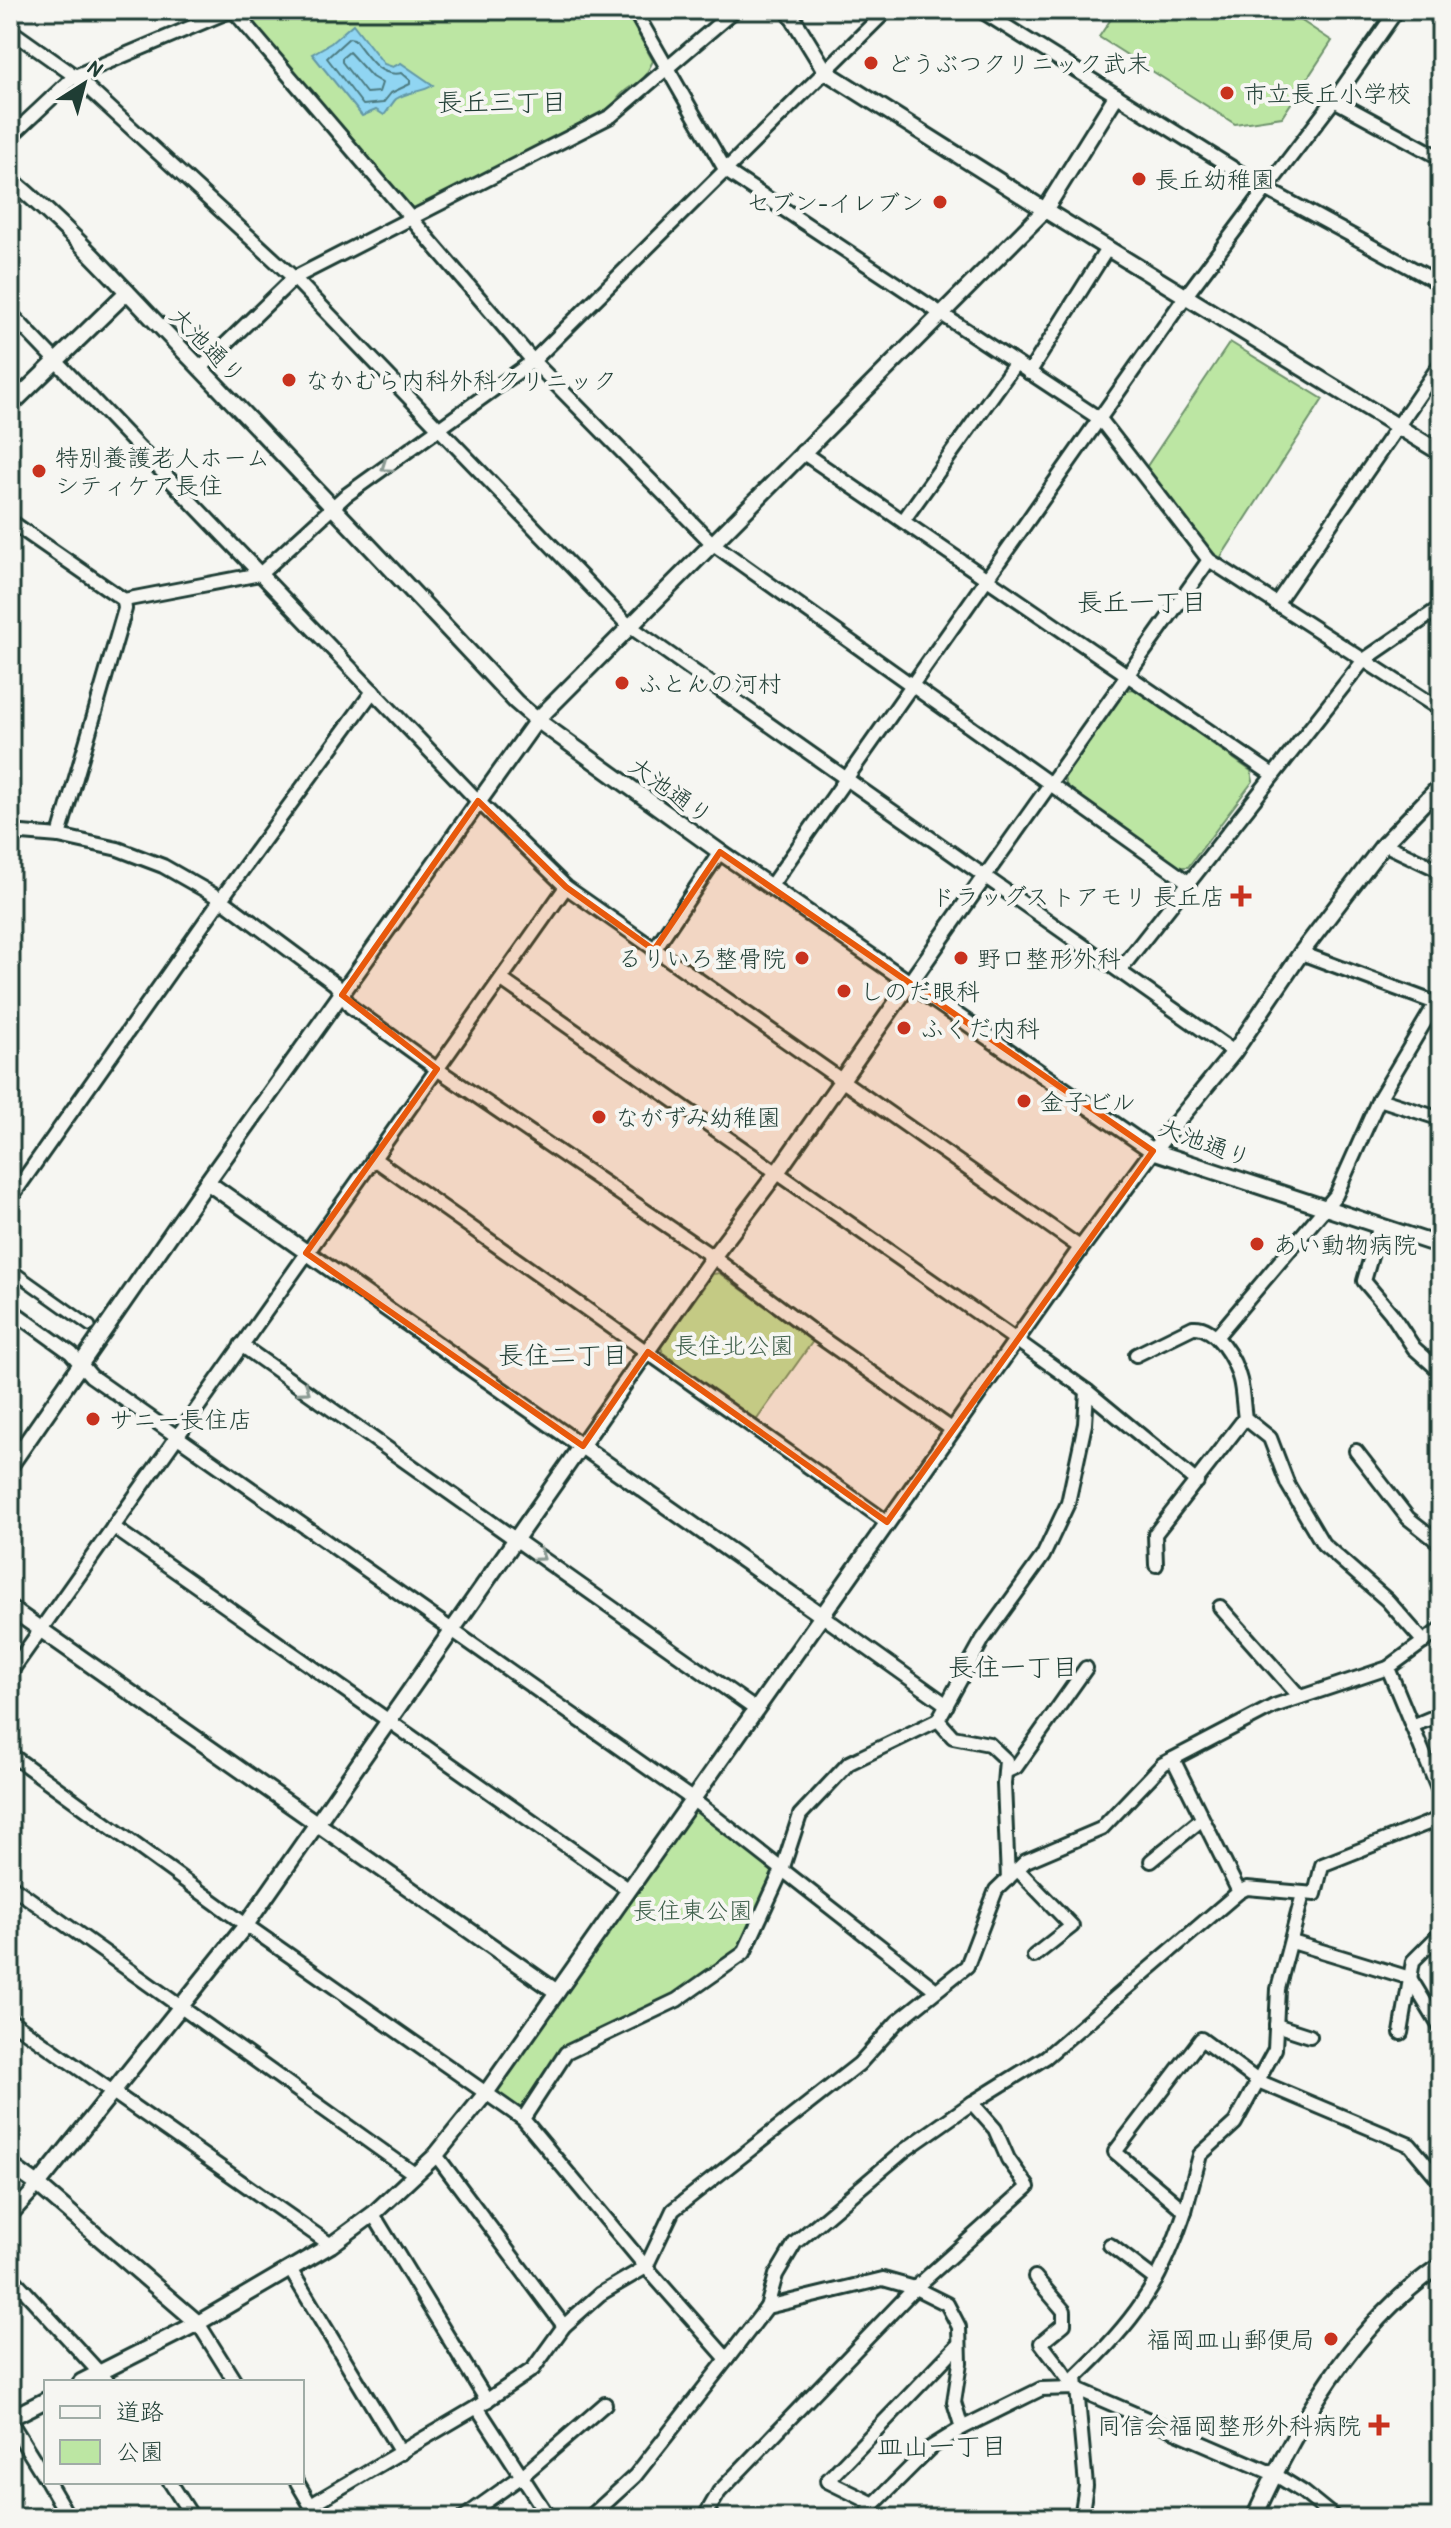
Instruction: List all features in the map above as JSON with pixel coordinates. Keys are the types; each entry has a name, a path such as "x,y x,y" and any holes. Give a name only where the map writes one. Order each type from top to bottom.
{"street":[{"path":"10,137 75,76 232,10 533,361 712,543 1188,882"},
{"path":"634,10 726,171 1100,419 1209,560 1441,710"},
{"path":"200,369 294,278 611,116 735,10"},
{"path":"788,10 826,72 1107,249 1441,453"},
{"path":"10,521 124,600 260,574 333,505 533,361 887,10"},
{"path":"980,10 1266,189 1441,284"},
{"path":"770,887 1185,297 1334,100 1397,10"},
{"path":"10,30 75,76 294,278 628,625 1234,1052"},
{"path":"10,1466 207,1182 537,720 628,625 1045,210 1116,96"},
{"path":"1334,100 1441,158"},
{"name":"大池通り","path":"10,179 36,200 127,292 333,505 516,702 537,720 770,887 1153,1151 1441,1246"},
{"path":"1029,373 1107,249"},
{"path":"10,406 127,292"},
{"path":"10,313 478,801 566,887 1081,1248"},
{"path":"1276,604 1441,363"},
{"path":"903,521 1015,364"},
{"path":"802,452 1273,775"},
{"path":"10,2216 246,1925 713,1257 778,1171 1209,560"},
{"path":"59,836 125,609 124,600"},
{"path":"1120,970 1364,660 1441,607"},
{"path":"10,1199 221,899 373,691"},
{"path":"10,2275 105,2377 331,2245 373,2214 436,2155 486,2093 1081,1248 1153,1151 1234,1052 1301,953 1384,844 1441,785"},
{"path":"10,832 59,836 118,849 163,866 221,899 335,984 351,1007 713,1257 817,1335 953,1430"},
{"path":"1384,844 1441,871"},
{"path":"654,950 720,852"},
{"path":"10,1673 566,887"},
{"path":"1217,1336 1336,1195 1379,1099 1438,1004 1301,953"},
{"path":"502,980 1087,1391 1197,1482"},
{"path":"1379,1099 1441,1119"},
{"path":"373,1158 887,1522"},
{"path":"207,1182 947,1705"},
{"path":"1380,1225 1364,1281 1391,1313 1414,1348 1441,1372"},
{"path":"10,1269 90,1326"},
{"path":"10,1309 71,1353 91,1376 692,1799 936,1990"},
{"path":"1136,1355 1196,1326 1217,1336 1239,1376 1245,1418 1270,1438 1288,1485 1323,1544 1387,1600 1424,1642"},
{"path":"241,1345 755,1709"},
{"path":"523,2119 566,2053 677,2000 744,1953 782,1870 800,1815 849,1763 938,1720 983,1639 1043,1556 1068,1503 1085,1424 1087,1391"},
{"path":"1156,1565 1155,1534 1245,1418"},
{"path":"1356,1451 1408,1518 1441,1544"},
{"path":"113,1527 628,1889"},
{"path":"1220,1607 1300,1697"},
{"path":"10,1608 557,1992"},
{"path":"311,2505 482,2404 533,2369 564,2326 600,2294 646,2267 673,2210 859,2064 897,2022 967,1966 996,1890 1026,1861 1101,1829 1163,1764 1274,1706 1388,1668 1441,1629"},
{"path":"1005,1772 1016,1767 1086,1668"},
{"path":"1388,1668 1440,1793"},
{"path":"1412,1726 1441,1714"},
{"path":"938,1720 953,1737 989,1744 1006,1760 1012,1874 1072,1926 1034,1956"},
{"path":"10,1754 246,1925 523,2119 727,2359"},
{"path":"1173,1759 1239,1892"},
{"path":"589,2518 635,2476 767,2307 776,2275 795,2243 905,2150 1046,2057 1239,1892 1247,1888 1315,1894 1322,1865 1441,1818"},
{"path":"1151,1861 1202,1819"},
{"path":"10,1885 416,2175"},
{"path":"1081,2518 1086,2486 1076,2377 1108,2347 1141,2308 1173,2250 1200,2155 1235,2123 1275,2049 1278,1989 1303,1894"},
{"path":"1401,2033 1413,1961 1441,1933"},
{"path":"1292,1942 1410,1978 1441,2029"},
{"path":"10,2020 331,2245"},
{"path":"1276,2025 1310,2036"},
{"path":"1185,2211 1115,2152 1201,2039 1258,2081 1410,2145 1441,2182"},
{"path":"704,2518 719,2492 915,2288 1028,2187 1008,2159 995,2129 972,2103"},
{"path":"436,2155 564,2326"},
{"path":"10,2165 38,2185 198,2323 234,2380"},
{"path":"373,2214 549,2518"},
{"path":"1110,2245 1156,2280"},
{"path":"1254,2518 1274,2474 1353,2349 1397,2299 1441,2265"},
{"path":"290,2269 401,2453"},
{"path":"1035,2277 1064,2311 1064,2324 1041,2343 1075,2388"},
{"path":"767,2307 883,2279 915,2288 947,2304 959,2327 960,2363 954,2402 962,2428"},
{"path":"874,2504 827,2481 959,2344"},
{"path":"864,2518 930,2448 962,2428 1041,2389 1075,2388 1274,2474 1335,2518"},
{"path":"44,2401 10,2420 44,2476"},
{"path":"463,2518 522,2476 605,2404"},
{"path":"49,2484 69,2518"},
{"path":"171,2484 193,2518"},
{"path":"298,2484 318,2518"}],"highlighted area":[{"path":"478,801 566,887 654,950 720,852 1153,1151 887,1522 648,1352 583,1446 306,1253 437,1069 342,995"}],"green space":[{"path":"250,10 625,10 653,61 642,82 625,91 613,108 411,214 247,17"},
{"path":"1117,10 1285,10 1332,41 1282,117 1235,124 1099,37"},
{"path":"1230,342 1323,399 1219,560 1209,556 1145,469"},
{"path":"1135,689 1251,771 1253,781 1188,867 1176,867 1068,789 1064,778 1126,690"},
{"name":"長住北公園","path":"719,1273 813,1341 755,1422 663,1353 661,1347 713,1274"},
{"name":"長住東公園","path":"692,1799 782,1870 744,1953 677,2000 566,2053 523,2119 486,2094"}],"water":[{"path":"353,24 384,64 393,67 401,63 433,85 396,99 384,115 376,110 362,116 312,54"}],"place":[{"name":"どうぶつクリニック武末","path":"871,63"},
{"name":"市立長丘小学校","path":"1227,93"},
{"name":"長丘幼稚園","path":"1139,179"},
{"name":"セブン-イレブン","path":"940,202"},
{"name":"なかむら内科外科クリニック","path":"289,380"},
{"name":"特別養護老人ホーム シティケア長住","path":"39,471"},
{"name":"ふとんの河村","path":"622,683"},
{"name":"ドラッグストアモリ 長丘店","path":"1241,896"},
{"name":"るりいろ整骨院","path":"802,958"},
{"name":"野口整形外科","path":"961,958"},
{"name":"しのだ眼科","path":"844,991"},
{"name":"ふくだ内科","path":"904,1028"},
{"name":"金子ビル","path":"1024,1101"},
{"name":"ながずみ幼稚園","path":"599,1117"},
{"name":"あい動物病院","path":"1257,1244"},
{"name":"サニー長住店","path":"93,1419"},
{"name":"福岡皿山郵便局","path":"1331,2339"},
{"name":"同信会福岡整形外科病院","path":"1379,2425"}],"district":[{"name":"長丘三丁目","path":"502,101"},
{"name":"長丘一丁目","path":"1142,601"},
{"name":"長住二丁目","path":"563,1354"},
{"name":"長住一丁目","path":"1013,1666"},
{"name":"皿山一丁目","path":"942,2445"}]}
